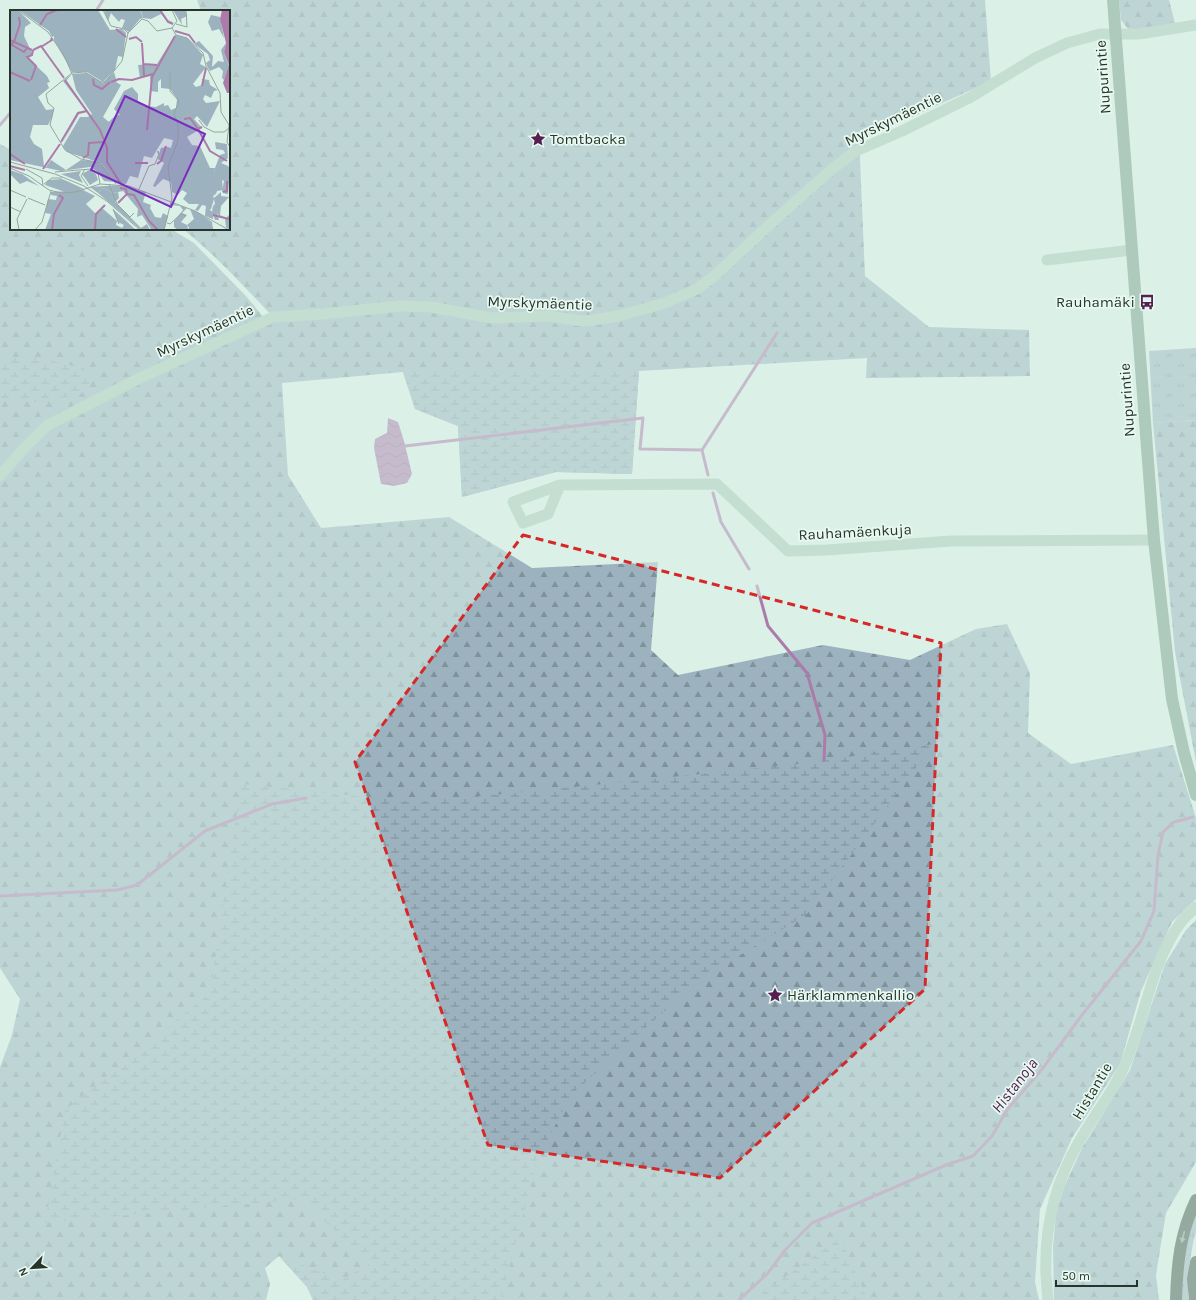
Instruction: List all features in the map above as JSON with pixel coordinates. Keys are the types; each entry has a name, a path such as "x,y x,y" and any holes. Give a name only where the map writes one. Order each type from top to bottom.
{"highway":[{"path":"1176,1300 1176,1270 1181,1242 1188,1216 1196,1200"},
{"path":"1195,1300 1193,1279 1196,1262"}],"main road":[{"name":"Nupurintie","path":"1114,0 1154,540 1172,699 1184,753 1196,795"}],"street":[{"name":"Myrskymäentie","path":"0,476 24,448 48,425 142,377 273,317 322,314 400,306 432,307 492,318 547,316 583,321 618,316 665,303 697,288 712,278 832,169 856,151 902,131 971,97 1035,58 1067,43 1100,34 1139,34 1196,24"},
{"path":"1047,260 1132,250"},
{"name":"Rauhamäenkuja","path":"560,485 716,484 788,551 828,550 951,541 1154,540"},
{"name":"Histantie","path":"1048,1300 1046,1246 1050,1218 1058,1187 1069,1160 1079,1141 1111,1093 1121,1074 1129,1056 1160,960 1182,921 1196,907"}],"highlighted area":[{"path":"523,535 941,643 925,989 720,1178 488,1145 355,762"}],"green space":[{"path":"197,0 985,0 991,81 861,140 860,159 865,276 929,327 1029,330 1030,376 866,378 867,358 639,371 632,474 556,472 462,497 458,426 415,409 403,372 282,383 288,475 321,528 449,517 532,568 658,562 651,650 678,675 823,645 910,660 976,629 1007,624 1030,673 1028,733 1071,764 1173,745 1196,818 1196,899 1172,922 1141,991 1120,1064 1072,1138 1040,1209 1035,1282 1039,1300 313,1300 307,1287 279,1256 265,1268 270,1284 266,1300 0,1300 0,1067 12,1035 20,999 0,968 0,144 10,149 10,230 173,230 194,243 245,295 266,320 273,317 218,260 184,230 230,230 230,10 201,10"},
{"path":"1119,0 1169,0 1175,23 1135,30 1128,29 1121,20"},
{"path":"1196,348 1196,420 1153,423 1149,351"},
{"path":"0,358 39,358 83,368 91,374 90,386 79,395 33,402 0,398"},
{"path":"639,371 632,474 556,472 462,497 458,426 415,409 403,372"},
{"path":"1196,420 1196,762 1175,652 1153,423"},
{"path":"934,744 807,914 698,981 570,1096 537,1161 501,1300 313,1300 307,1287 279,1256 342,1280 371,1263 300,1199 45,1223 65,1110 210,993 241,784 415,802 807,763"},
{"path":"1196,920 1196,1162 1166,1213 1156,1275 1159,1300 1054,1300 1053,1247 1056,1213 1064,1187 1082,1148 1130,1070 1165,964 1186,930"},
{"path":"1196,1211 1196,1232 1189,1267 1189,1300 1182,1300 1182,1262"},
{"path":"840,1238 868,1300 760,1300 762,1293"}],"water":[{"path":"388,418 398,422 412,474 407,483 394,486 381,484 374,448 375,439 387,433"}],"waterway":[{"path":"97,10 103,0"},
{"path":"0,125 10,113"},
{"path":"702,450 777,333"},
{"path":"405,446 643,418 640,449 702,450 708,475"},
{"path":"713,493 721,522 749,569"},
{"path":"757,586 768,626 807,673 825,735 824,760"},
{"path":"0,896 117,890 137,885 205,831 272,804 306,798"},
{"name":"Histanoja","path":"739,1300 768,1273 785,1250 812,1223 946,1165 973,1156 992,1136 1007,1110 1043,1068 1082,1015 1141,941 1154,911 1158,855 1163,832 1174,822 1193,817"}],"place":[{"name":"Tomtbacka","path":"538,139"},
{"name":"Rauhamäki","path":"1147,302"},
{"name":"Härklammenkallio","path":"775,995"}]}
